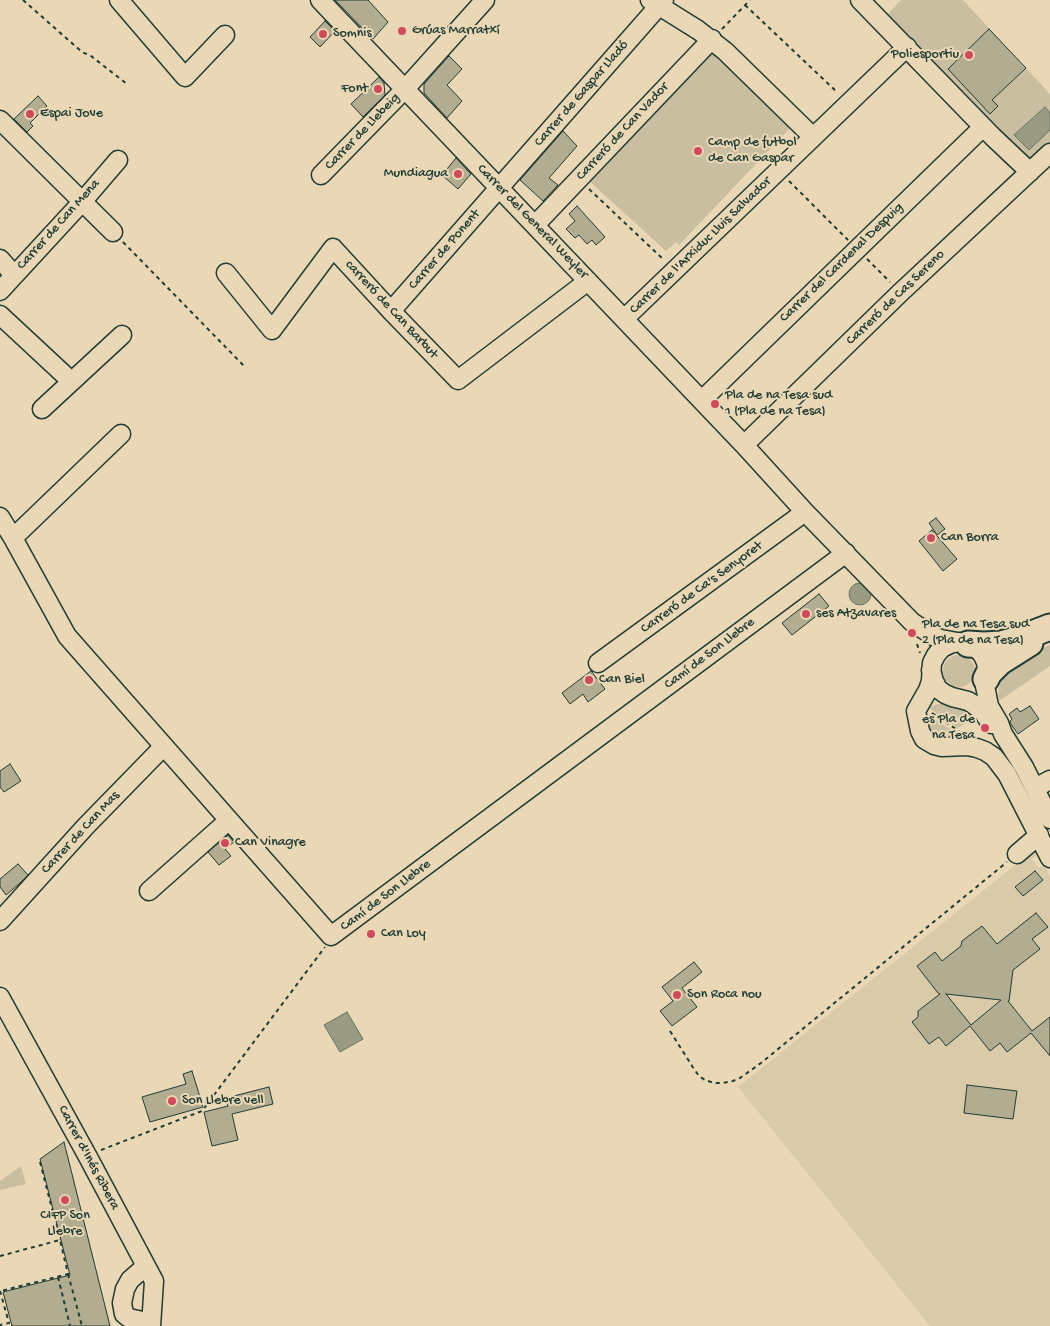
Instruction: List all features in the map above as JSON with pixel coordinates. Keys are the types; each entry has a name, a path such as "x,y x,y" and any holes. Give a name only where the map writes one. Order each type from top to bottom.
{"highway":[{"path":"964,643 1001,644 1020,639 1050,627"},
{"path":"986,679 994,668 1012,654 1050,634"}],"street":[{"path":"119,0 185,77 225,35"},
{"name":"Carrer del General Weyler","path":"320,0 702,400 805,512 912,622"},
{"name":"Carrer de Llebeig","path":"321,175 405,89 485,0"},
{"path":"860,0 983,127 1030,172"},
{"path":"658,2 712,39 814,137"},
{"name":"Carrer de Gaspar Lladó","path":"500,188 658,2"},
{"name":"Carreró de Can Vador","path":"535,226 712,39"},
{"name":"Carrer de l'Arxiduc Lluis Salvador","path":"624,319 907,47"},
{"path":"0,120 113,232"},
{"name":"Carrer del Cardenal Despuig","path":"702,400 983,127"},
{"name":"Carreró de Cas Sereno","path":"744,445 900,293 1050,153"},
{"name":"Carrer de Can Mena","path":"0,291 118,160"},
{"name":"Carrer de Ponent","path":"391,312 500,188"},
{"name":"carreró de Can Barbut","path":"226,273 272,330 334,248 391,312 458,380 588,281"},
{"path":"0,260 14,275"},
{"path":"0,315 71,381"},
{"path":"42,409 122,335"},
{"path":"13,538 121,434"},
{"name":"Carreró de Ca's Senyoret","path":"598,663 805,512"},
{"name":"Camí de Son Llebre","path":"0,518 13,538 66,636 331,936 846,553"},
{"path":"912,622 935,637 964,643 976,648 982,654 986,662 985,686 991,710 1003,734 1024,767 1042,784 1048,807"},
{"path":"912,622 925,643 931,672 938,689 945,694 968,700 978,707 993,726 1003,734"},
{"path":"964,643 950,644 942,648 936,655 932,663 928,690 916,711 918,727 921,735 930,744 942,747 967,746 977,748 994,757 1007,774 1039,835 1045,859"},
{"path":"918,720 924,708 930,702 943,698 969,696 976,693 982,687 986,679"},
{"name":"Carrer de Can Mas","path":"0,921 86,826 164,746"},
{"path":"150,891 229,820"},
{"path":"1017,854 1039,835"},
{"name":"Carrer d'Inés Ribera","path":"0,997 154,1281 151,1325"},
{"path":"146,1266 130,1280 125,1288 122,1303 124,1314 129,1318 151,1325"}],"path":[{"path":"23,0 82,52 91,56 127,84"},
{"path":"712,39 750,0"},
{"path":"745,5 849,103"},
{"path":"778,171 900,293"},
{"path":"579,179 675,271"},
{"path":"113,232 246,368"},
{"path":"670,1031 699,1076 714,1083 732,1082 740,1078 761,1063 1017,854"},
{"path":"88,1157 202,1111 331,936"},
{"path":"40,1162 82,1326"},
{"path":"0,1256 60,1240"},
{"path":"0,1325 9,1324 0,1291 68,1274"},
{"path":"58,1277 70,1326"}],"shaded area":[{"name":"Poliesportiu","path":"901,0 963,0 1050,94 1050,143 1030,163 886,16"},
{"name":"Camp de futbol de Can Gaspar","path":"711,51 791,127 679,245 676,242 666,251 587,179"},
{"path":"1045,107 1050,113 1050,130 1029,150 1014,135"},
{"path":"860,583 868,586 871,594 868,602 860,605 852,602 849,594 852,586"},
{"path":"1050,645 1050,666 999,701 1000,683 1013,668 1015,660"},
{"path":"959,655 965,656 970,660 974,665 974,677 970,682 965,686 959,687 953,686 948,682 944,677 943,671 944,665 948,660 953,656"},
{"path":"937,704 963,707 978,716 958,728 929,708"},
{"path":"925,713 955,732 959,740 946,742 927,734"},
{"path":"1034,850 1038,854 1032,859 1039,868 1041,866 1045,867 1050,876 1050,1326 930,1326 738,1087"},
{"path":"347,1012 363,1039 340,1052 324,1025"},
{"path":"21,1166 26,1184 0,1190 0,1181"}],"building":[{"path":"335,0 368,0 388,22 373,39"},
{"name":"Somnis","path":"325,21 335,31 320,47 310,37"},
{"path":"989,29 1026,68 992,100 998,106 990,114 948,69"},
{"path":"449,56 462,69 447,85 462,101 447,118 424,93 424,84"},
{"path":"379,77 384,83 385,95 363,117 351,104"},
{"name":"Espai Jove","path":"38,96 47,106 30,123 33,126 27,132 14,119"},
{"path":"563,131 577,146 549,178 558,185 543,201 520,180"},
{"name":"Mundiagua","path":"456,158 471,174 458,189 442,175"},
{"path":"577,206 605,237 596,245 592,240 587,244 579,235 575,238 566,229 575,221 569,214"},
{"path":"936,518 945,529 937,535 929,523"},
{"name":"Can Borra","path":"932,530 957,559 943,571 919,541"},
{"name":"ses Atzavares","path":"819,594 829,606 792,635 782,623"},
{"name":"Can Biel","path":"591,671 605,689 588,702 583,694 570,704 562,693"},
{"path":"1030,706 1039,719 1018,734 1010,723 1012,719 1009,714 1017,708 1020,712"},
{"path":"10,764 21,781 4,792 0,787 0,771"},
{"name":"Can Vinagre","path":"228,835 234,842 225,849 231,856 219,865 208,852"},
{"path":"18,864 28,875 6,895 0,887 0,879"},
{"path":"1035,871 1043,880 1023,896 1015,887"},
{"path":"1036,913 1048,927 1032,939 1040,949 1013,970 1008,1001 1032,1031 1050,1017 1050,1056 1031,1033 1007,1052 1000,1043 990,1051 970,1026 946,1046 939,1037 929,1044 912,1022 918,1017 918,1011 940,994 917,966 935,952 942,961 961,946 962,941 982,926 997,944","holes":["946,994 1001,1000 971,1025"]},
{"name":"Son Roca nou","path":"694,962 702,972 682,988 697,1007 672,1026 660,1011 673,1001 662,987"},
{"name":"Son Llebre vell","path":"192,1071 203,1107 150,1122 142,1097 186,1084 183,1074"},
{"path":"967,1085 1017,1091 1013,1119 964,1113"},
{"path":"269,1087 273,1104 232,1114 238,1140 212,1146 204,1112 228,1106 226,1098"},
{"name":"CIFP Son Llebre","path":"64,1142 110,1326 12,1326 3,1292 70,1275 40,1159"}],"place":[{"name":"Grúas Marratxí","path":"402,31"},
{"name":"Somnis","path":"323,34"},
{"name":"Poliesportiu","path":"969,55"},
{"name":"Font","path":"378,89"},
{"name":"Espai Jove","path":"30,114"},
{"name":"Camp de futbol de Can Gaspar","path":"698,151"},
{"name":"Mundiagua","path":"458,174"},
{"name":"Pla de na Tesa sud 1 (Pla de na Tesa)","path":"715,404"},
{"name":"Can Borra","path":"931,538"},
{"name":"ses Atzavares","path":"806,614"},
{"name":"Pla de na Tesa sud 2 (Pla de na Tesa)","path":"912,633"},
{"name":"Can Biel","path":"589,680"},
{"name":"es Pla de na Tesa","path":"985,728"},
{"name":"Can Vinagre","path":"225,843"},
{"name":"Can Loy","path":"371,934"},
{"name":"Son Roca nou","path":"677,995"},
{"name":"Son Llebre vell","path":"172,1101"},
{"name":"CIFP Son Llebre","path":"65,1200"}]}
